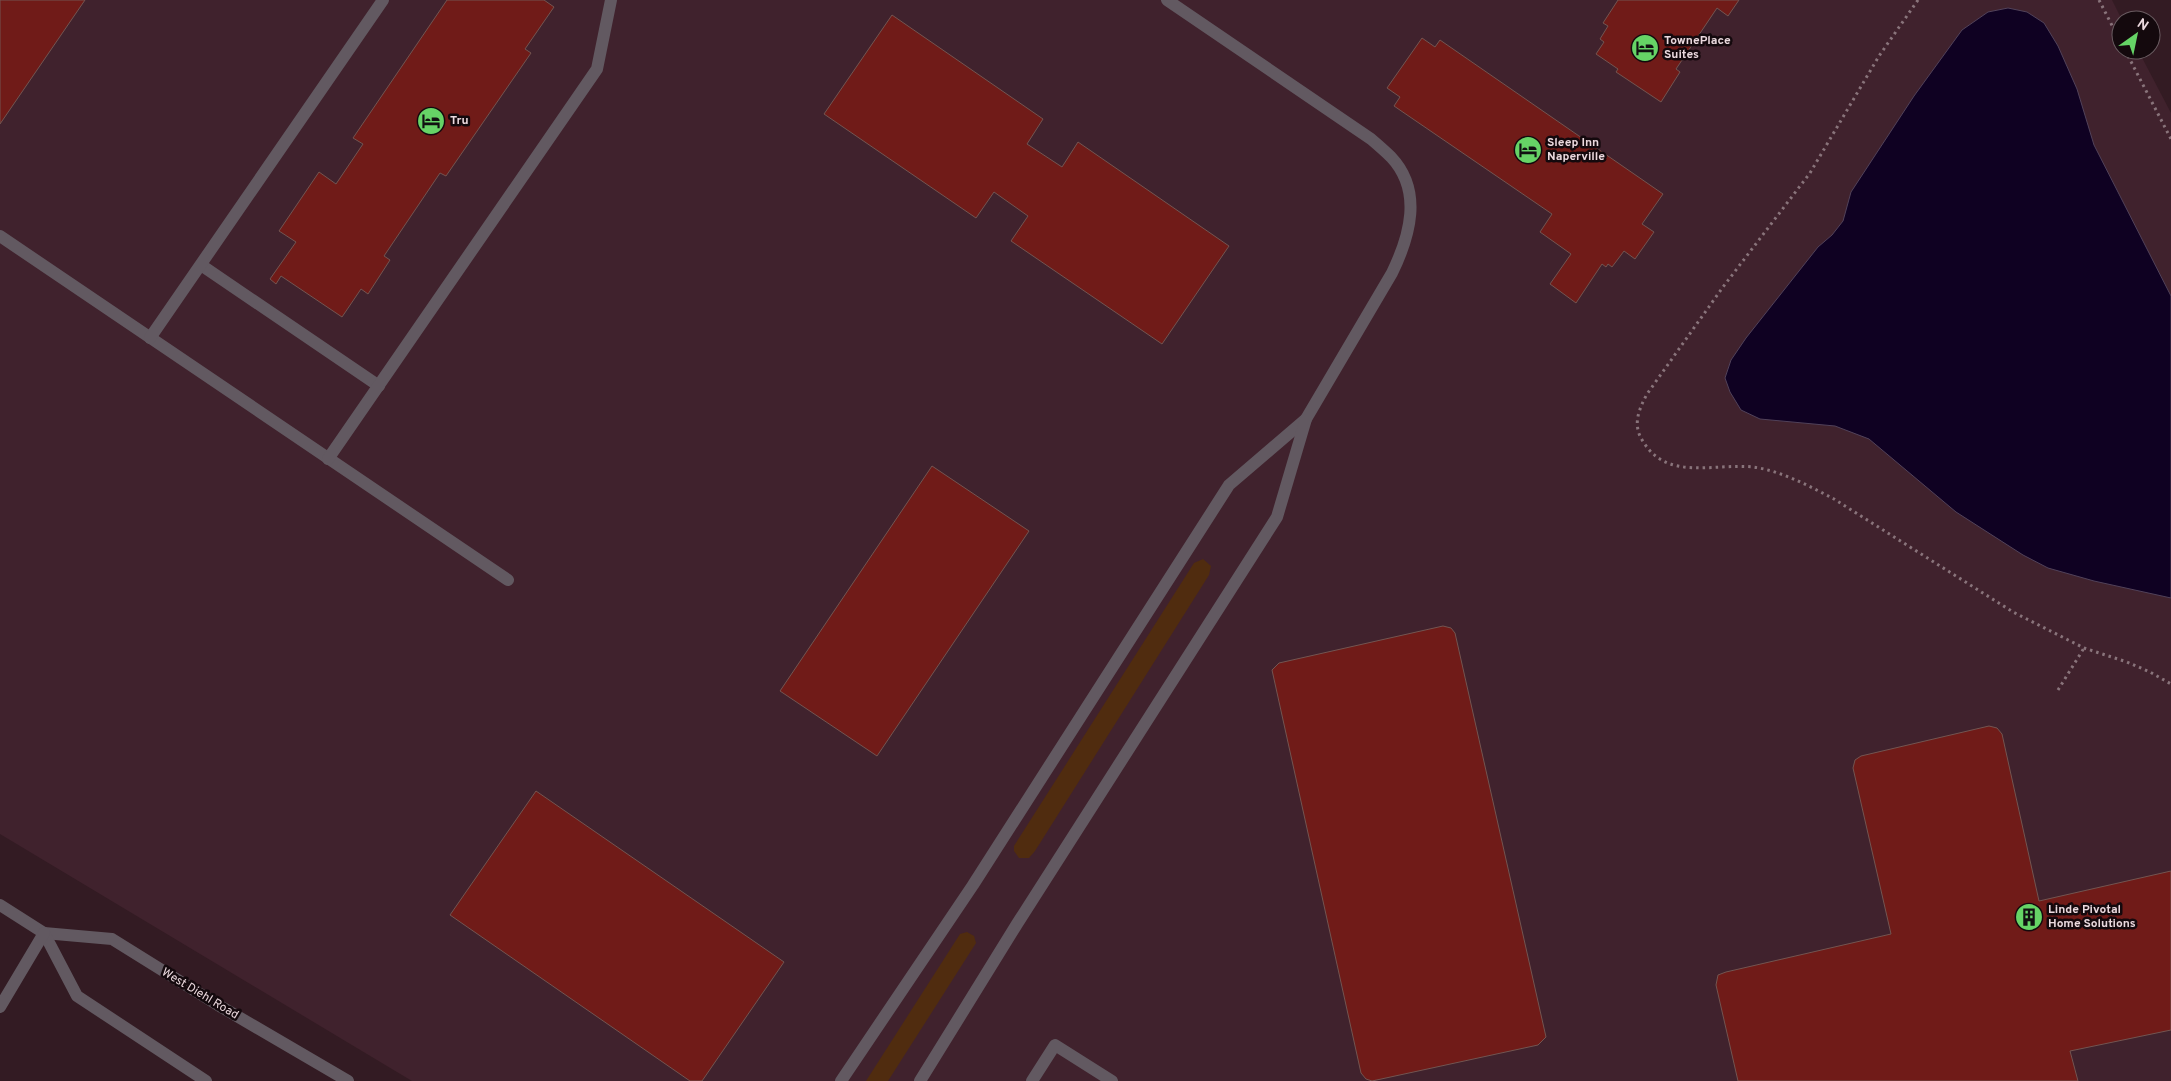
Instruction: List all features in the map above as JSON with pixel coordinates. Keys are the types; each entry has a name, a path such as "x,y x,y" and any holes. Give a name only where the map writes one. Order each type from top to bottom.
{"street":[{"path":"150,338 383,0"},
{"path":"328,459 597,69 610,0"},
{"path":"920,1081 1017,924 1277,517 1306,419 1392,273 1403,250 1410,228 1410,193 1403,175 1392,158 1371,139 1167,0"},
{"path":"0,236 508,580"},
{"path":"201,265 379,386"},
{"path":"841,1081 978,876 1229,485 1306,419"},
{"name":"West Diehl Road","path":"0,905 44,933 112,939 218,1005 348,1081"},
{"path":"0,1007 44,933"},
{"name":"West Diehl Road","path":"44,933 77,996 206,1081"},
{"path":"1032,1081 1055,1045 1112,1081"}],"path":[{"path":"1918,0 1879,56 1810,173 1724,287 1647,394 1638,410 1637,426 1640,438 1658,460 1673,465 1690,467 1753,467 1782,474 1809,486 1834,499 2013,612 2084,648 2127,662 2171,684"},
{"path":"2099,0 2111,23"},
{"path":"2130,60 2171,139"},
{"path":"2058,690 2084,648"}],"shaded area":[{"path":"0,0 2112,0 2117,10 2111,10 2111,60 2143,60 2171,113 2171,1081 412,1081 0,834"},
{"path":"2008,8 2027,12 2044,23 2058,46 2077,89 2094,145 2171,296 2171,598 2094,581 2048,568 2023,555 1956,512 1869,439 1835,426 1760,419 1741,410 1730,392 1725,378 1731,360 1746,338 1818,247 1832,235 1843,221 1851,192 1914,96 1962,30 1988,12"},
{"path":"1203,559 1211,566 1209,575 1035,851 1029,858 1019,858 1014,851 1014,846 1194,563"},
{"path":"967,932 974,936 976,943 888,1081 866,1081 960,934"}],"building":[{"path":"0,0 85,0 0,124"},
{"path":"447,0 544,0 554,7 525,49 531,53 446,176 440,173 384,256 390,260 368,294 361,289 342,317 281,276 276,284 270,279 296,242 279,231 319,172 336,184 363,144 353,138"},
{"name":"TownePlace Suites","path":"1618,0 1739,0 1728,16 1717,8 1676,69 1680,72 1661,102 1616,72 1618,69 1596,54 1604,42 1600,39 1608,26 1603,23"},
{"path":"892,15 1043,119 1027,144 1062,167 1078,142 1229,246 1162,344 1011,241 1028,216 994,192 976,218 824,114"},
{"name":"Sleep Inn Naperville","path":"1422,38 1435,47 1440,40 1663,194 1642,224 1654,232 1635,259 1624,251 1612,267 1608,264 1606,267 1602,264 1576,303 1550,284 1571,254 1540,232 1552,214 1394,106 1400,97 1387,88"},
{"path":"932,466 1029,531 877,756 780,691"},
{"path":"1443,626 1451,628 1455,633 1546,1037 1538,1045 1372,1081 1366,1079 1361,1073 1272,670 1279,663"},
{"name":"Linde Pivotal Home Solutions","path":"1989,726 1997,728 2002,734 2039,901 2171,871 2171,1030 2070,1051 2078,1081 1738,1081 1716,985 1718,975 1891,934 1853,768 1855,760 1861,756"},
{"path":"536,791 784,962 702,1081 690,1081 450,915"}],"place":[{"name":"TownePlace Suites","path":"1645,48"},
{"name":"Tru","path":"431,121"},
{"name":"Sleep Inn Naperville","path":"1528,150"},
{"name":"Linde Pivotal Home Solutions","path":"2029,917"}]}
